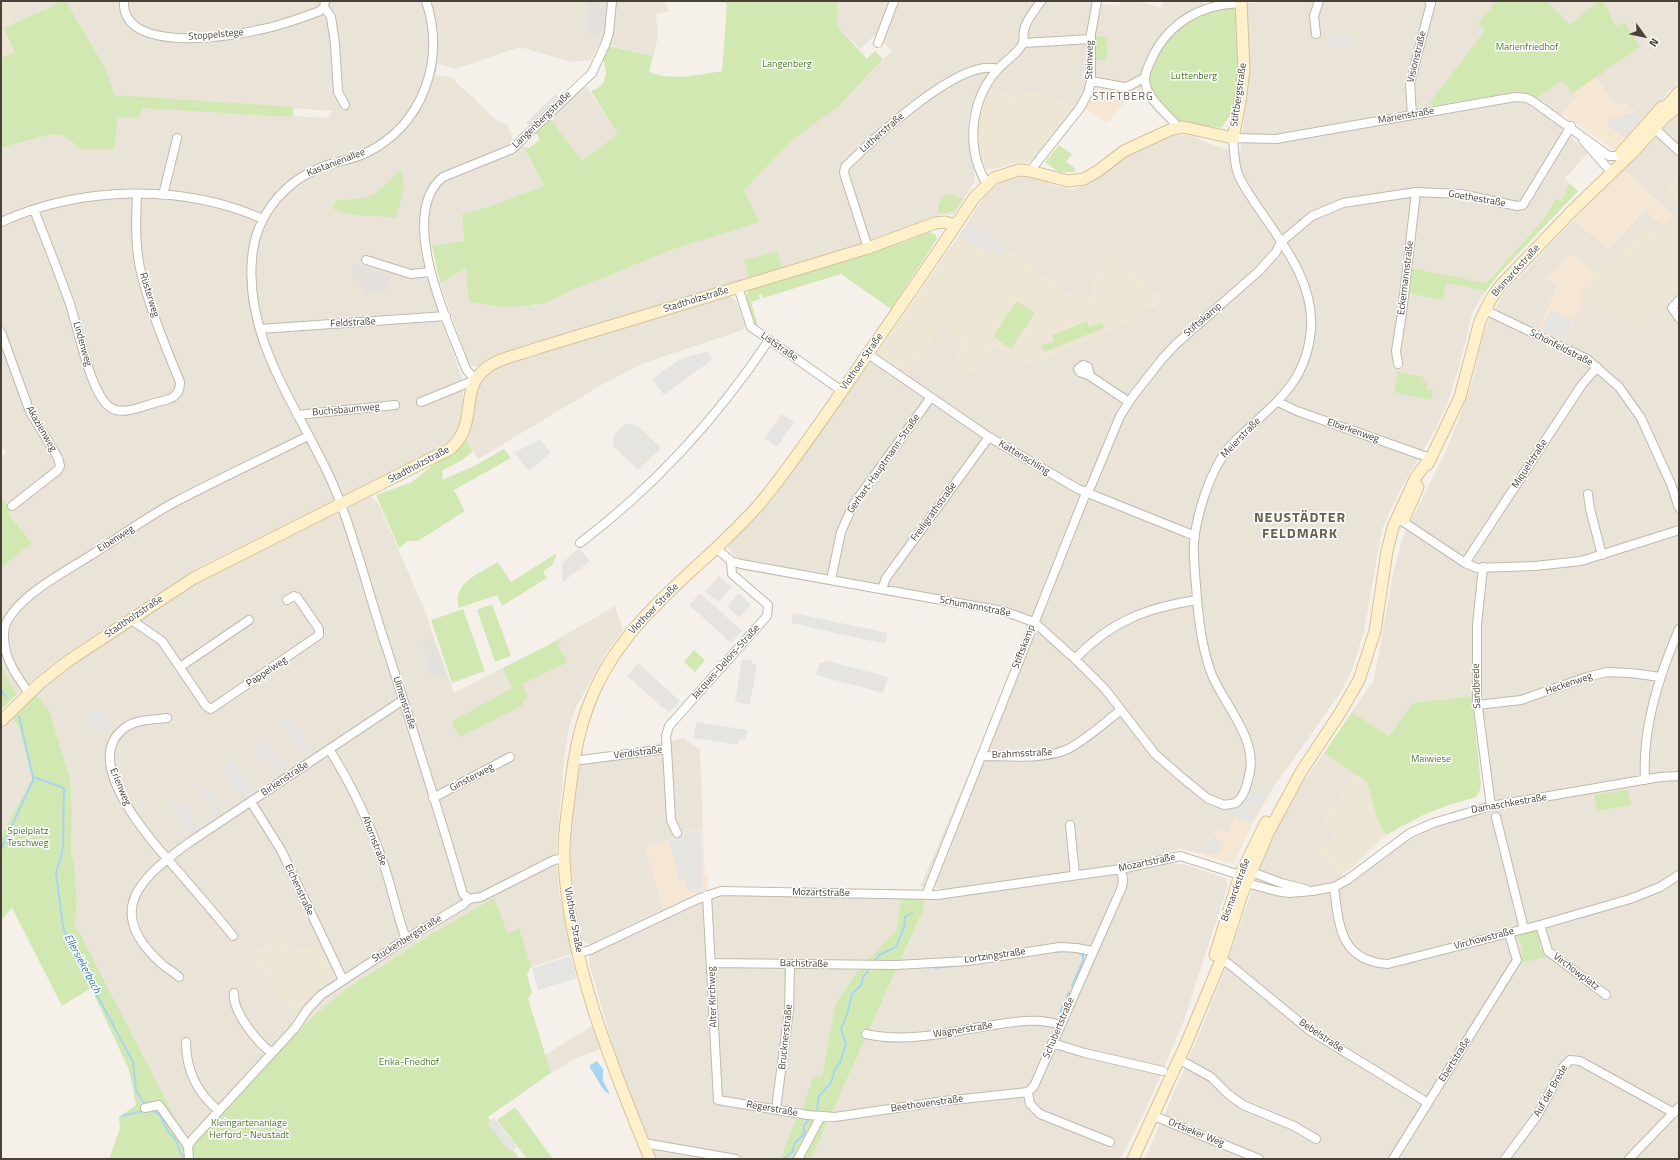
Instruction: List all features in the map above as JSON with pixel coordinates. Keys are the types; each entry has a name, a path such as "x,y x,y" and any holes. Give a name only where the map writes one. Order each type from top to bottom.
{"street":[{"name":"Stoppelstege","path":"124,1 128,16 138,28 152,35 178,37 224,36 258,30 299,19 320,11 324,4"},
{"name":"Kastanienallee","path":"342,505 270,358 254,307 251,277 253,248 263,219 276,199 292,184 316,170 348,160 377,147 393,135 416,109 430,76 433,54 432,24 426,1"},
{"name":"Langenbergstraße","path":"475,380 466,369 430,272 424,218 425,207 430,191 443,177 512,149 568,94 592,73 605,45 612,1"},
{"path":"878,43 894,1"},
{"path":"987,184 977,164 974,143 974,121 980,98 997,69 1014,54 1023,43 1024,28 1041,1"},
{"name":"Steinweg","path":"1030,171 1080,108 1093,82 1091,39 1097,1"},
{"path":"1316,34 1314,16 1319,1"},
{"path":"1030,171 1064,181 1084,179 1131,148 1178,127 1148,92 1144,78 1151,60 1164,37 1180,22 1195,12 1215,6 1241,2"},
{"name":"Stiftbergstraße","path":"1178,127 1233,138 1240,102 1244,69 1241,2"},
{"name":"Visionstraße","path":"1412,115 1409,90 1431,2"},
{"name":"Stoppelstege","path":"324,4 331,17 335,44 338,92 345,105"},
{"path":"1023,43 1091,39"},
{"name":"Lutherstraße","path":"868,248 844,173 845,167 881,133 938,90 972,72 990,66 997,69"},
{"path":"1093,82 1129,86 1144,78"},
{"path":"1611,172 1613,165 1609,156 1616,156 1621,153 1667,102 1679,92"},
{"name":"Bismarckstraße","path":"1205,996 1214,957 1243,879 1271,813 1301,772 1345,705 1359,680 1372,642 1382,586 1400,519 1460,397 1480,321 1485,310 1501,285 1611,172 1633,152 1679,92"},
{"name":"Marienstraße","path":"1233,138 1276,139 1509,98 1522,97 1534,102 1571,126 1609,156"},
{"name":"Bismarckstraße","path":"1652,127 1679,105"},
{"name":"Marienstraße","path":"1571,126 1611,172"},
{"name":"Goethestraße","path":"1281,242 1312,216 1332,207 1398,194 1416,192 1461,194 1517,206 1523,205 1571,126"},
{"path":"1652,127 1679,151"},
{"path":"163,195 177,138"},
{"name":"Meierstraße","path":"1233,138 1237,172 1240,179 1281,242 1304,282 1309,297 1311,316 1309,345 1300,373 1289,391 1237,439 1219,460 1201,507 1195,536 1197,600 1207,659 1216,683 1246,738 1251,755 1250,775 1244,793 1236,803"},
{"name":"Vlothoer Straße","path":"650,1159 620,1086 608,1051 579,953 568,899 564,858 573,761 583,717 592,695 612,658 626,637 763,500 868,354 974,198 987,184 1002,175 1019,170 1030,171"},
{"name":"Eckermannstraße","path":"1398,364 1396,351 1402,313 1416,192"},
{"path":"1,222 34,210 86,197 137,194 163,195 206,201 249,213 263,219"},
{"name":"Rüsterweg","path":"137,194 136,230 140,268 159,329 180,382 178,393"},
{"name":"Lindenweg","path":"34,210 70,303 91,375 107,405 116,410 124,411 172,399 178,393"},
{"name":"Stadtholzstraße","path":"1,721 29,693 68,661 130,619 212,568 443,454 460,439 466,426 470,392 475,380 488,367 504,359 868,248 926,226 940,222 956,225"},
{"path":"926,226 949,235"},
{"name":"Stiftskamp","path":"926,895 1086,493 1092,486 1117,423 1129,402 1176,344 1259,271 1276,252 1281,242"},
{"path":"366,260 411,274 430,272"},
{"name":"Liststraße","path":"738,287 750,325 842,391"},
{"path":"1679,300 1672,308 1679,318"},
{"name":"Schönfeldstraße","path":"1485,310 1588,359 1618,387 1641,418 1671,484 1679,508"},
{"name":"Feldstraße","path":"260,329 270,327 368,323 446,316"},
{"name":"Akazienweg","path":"1,332 30,412 58,458 60,466 58,470 12,506"},
{"path":"580,543 630,503 697,435 740,381 769,340"},
{"name":"Kattenschling","path":"868,354 989,436 1045,471 1086,493 1195,536"},
{"name":"Miquelstraße","path":"1465,563 1581,386 1598,367"},
{"path":"1090,376 1129,402"},
{"path":"421,402 475,380"},
{"name":"Gerhart-Hauptmann-Straße","path":"831,580 839,538 853,505 931,397"},
{"name":"Elberkenweg","path":"1278,402 1297,412 1430,458"},
{"name":"Buchsbaumweg","path":"297,414 395,405"},
{"name":"Eibenweg","path":"29,693 8,663 2,646 5,625 21,604 33,593 69,569 174,503 308,436"},
{"name":"Freiligrathstraße","path":"882,589 886,578 989,436"},
{"path":"1588,494 1590,509 1602,555"},
{"name":"Ulmenstraße","path":"342,505 463,894 469,899"},
{"path":"1400,519 1465,563 1483,566 1536,566 1581,561 1679,530"},
{"name":"Schumannstraße","path":"716,548 731,561 741,564 1003,611 1034,622 1105,688 1155,754 1194,788 1218,803 1236,803"},
{"name":"Jacques-Delors-Straße","path":"667,749 666,736 669,726 767,616 768,605 732,574 731,561"},
{"name":"Sandbrede","path":"1483,566 1477,625 1477,705 1491,806"},
{"name":"Pappelweg","path":"130,619 162,641 206,706 211,709 319,636 318,629 297,597 294,596 287,600"},
{"path":"1075,659 1100,635 1128,618 1163,606 1197,600"},
{"path":"180,667 249,620"},
{"path":"1645,780 1648,734 1660,677 1679,629"},
{"name":"Heckenweg","path":"1477,705 1521,700 1587,677 1607,672 1631,673 1660,677"},
{"name":"Birkenstraße","path":"179,977 162,965 146,947 136,932 131,915 137,890 167,858 329,748 403,700"},
{"name":"Brahmsstraße","path":"982,756 1036,755 1059,752 1077,743 1121,710"},
{"name":"Erlenweg","path":"167,718 138,721 125,727 114,741 110,753 110,768 125,801 142,828 167,858"},
{"name":"Ahornstraße","path":"329,748 370,827 384,865 406,939"},
{"name":"Verdistraße","path":"573,761 667,749 671,820 677,833"},
{"name":"Ginsterweg","path":"433,798 510,757"},
{"name":"Bismarckstraße","path":"1133,1159 1180,1060 1221,960 1243,879 1252,872 1268,834 1301,772"},
{"name":"Damaschkestraße","path":"1243,879 1289,893 1334,887 1347,880 1410,833 1433,823 1491,806 1660,777 1679,776"},
{"name":"Eichenstraße","path":"251,802 281,850 343,980"},
{"path":"1496,817 1524,929"},
{"path":"1070,825 1075,875"},
{"name":"Mozartstraße","path":"579,953 590,950 707,895 731,891 926,895 1121,869 1180,856 1243,879"},
{"path":"167,858 233,936"},
{"name":"Stuckenbergstraße","path":"188,1146 295,1028 312,1004 343,980 406,939 464,904 469,899 481,897 554,860 564,858"},
{"name":"Schubertstraße","path":"1028,1092 1034,1086 1092,951 1122,887 1123,880 1121,869"},
{"name":"Damaschkestraße","path":"1252,872 1280,883 1312,891"},
{"name":"Virchowstraße","path":"1334,887 1338,923 1344,940 1359,956 1372,962 1388,964 1540,925 1643,895 1660,887 1679,875"},
{"name":"Alter Kirchweg","path":"707,895 718,1100"},
{"name":"Virchowplatz","path":"1540,925 1548,951 1606,995"},
{"name":"Ebertstraße","path":"1393,1159 1517,960 1509,933"},
{"name":"Lortzingstraße","path":"896,965 969,961 1060,947 1092,951"},
{"name":"Bebelstraße","path":"1221,960 1229,964 1309,1030 1428,1103"},
{"name":"Bachstraße","path":"711,963 896,965"},
{"name":"Brucknerstraße","path":"776,1109 789,1010 790,964"},
{"path":"234,993 234,998 240,1015 261,1044 272,1053"},
{"name":"Wagnerstraße","path":"866,1034 894,1037 925,1036 1028,1020 1040,1020 1060,1024"},
{"path":"186,1042 187,1064 191,1076 214,1107 219,1111"},
{"path":"1052,1043 1085,1053 1163,1070"},
{"path":"1180,1060 1211,1077 1228,1094 1243,1105 1294,1126 1316,1139"},
{"name":"Auf der Brede","path":"1505,1159 1537,1116 1564,1066 1570,1060 1580,1061 1676,1110"},
{"path":"1028,1092 1030,1104 1040,1114 1110,1142"},
{"name":"Beethovenstraße","path":"824,1116 1028,1092"},
{"name":"Regerstraße","path":"718,1100 824,1116"},
{"path":"145,1108 159,1105 188,1146 189,1159"},
{"path":"1629,1159 1676,1110"},
{"path":"798,1159 824,1116"},
{"name":"Ortsieker Weg","path":"1154,1116 1259,1159"},
{"path":"644,1143 736,1159"}],"shaded area":[{"path":"1,1 21,1 15,15 4,28 14,52 1,58"},
{"path":"21,1 55,1 57,4 4,28 15,15"},
{"path":"66,1 664,1 669,11 656,14 658,37 653,56 600,43 591,60 571,62 520,47 455,69 437,64 436,75 454,78 456,83 475,99 492,117 507,125 513,140 524,147 544,186 488,207 462,214 464,241 423,248 427,277 463,382 463,412 461,425 454,438 441,448 411,464 198,568 76,647 42,672 17,694 4,673 1,658 1,568 32,543 9,514 11,510 1,496 1,461 6,452 1,445 1,148 51,134 62,135 83,150 118,117 140,118 142,108 327,118 333,111 113,95 107,71"},
{"path":"586,1 606,1 604,31 591,35 585,18 589,13"},
{"path":"837,1 1092,1 1092,3 1119,6 1120,1 1134,1 1160,7 1166,1 1201,1 1207,6 1141,83 1086,85 1083,95 1074,109 1059,100 1020,101 988,88 982,83 969,116 968,126 975,181 954,215 943,214 875,240 502,353 477,367 469,365 440,283 467,267 532,306 544,304 570,291 674,249 760,221 744,190 794,139 838,107 891,51 876,34 860,49 838,27"},
{"path":"1313,1 1320,3 1321,1 1496,1 1478,24 1485,30 1430,102 1434,115 1515,101 1528,103 1533,107 1537,98 1562,81 1577,97 1555,122 1588,153 1565,178 1569,183 1562,202 1555,198 1543,220 1485,283 1411,268 1446,283 1486,291 1473,311 1459,367 1447,404 1436,428 1399,492 1382,529 1364,631 1352,670 1342,690 1274,786 1252,824 1235,816 1228,833 1212,834 1200,854 1180,849 1129,863 1065,873 949,889 920,887 975,759 1027,628 1025,625 1003,616 737,569 739,559 730,551 728,546 770,503 877,353 907,374 941,325 965,342 974,373 993,345 1150,306 1153,307 1161,297 1123,268 1114,250 1091,287 1096,291 1086,307 968,222 984,197 1001,182 1023,177 1031,177 1056,186 1072,189 1093,182 1127,155 1175,135 1190,135 1216,146 1240,153 1250,69 1246,3"},
{"path":"1547,1 1598,1 1570,24"},
{"path":"1603,1 1679,1 1679,83 1669,91 1645,121 1616,105 1595,77 1640,47 1616,26"},
{"path":"1330,34 1350,36 1349,47 1336,44 1335,49 1330,47 1331,41 1328,39"},
{"path":"1595,77 1616,105 1626,102 1645,121 1617,152 1562,114 1577,98 1573,93"},
{"path":"1141,83 1144,87 1125,102 1107,123 1083,107 1095,84"},
{"path":"585,85 619,134 582,161 549,117"},
{"path":"988,88 1020,101 1026,90 1059,100 1074,109 1033,160 1024,164 1014,163 992,170 986,169 980,158 977,133 979,113"},
{"path":"556,94 559,97 530,127 526,123"},
{"path":"1634,112 1643,121 1627,139 1607,125 1611,119"},
{"path":"1679,114 1679,1159 1145,1159 1203,1025 1224,972 1265,852 1298,790 1324,753 1357,775 1322,821 1336,831 1332,839 1320,851 1352,883 1369,867 1398,846 1425,831 1464,817 1487,813 1495,796 1487,753 1480,699 1472,696 1413,703 1389,736 1352,712 1374,680 1394,570 1403,537 1447,449 1470,390 1485,328 1505,292 1574,220 1609,249 1645,209 1673,216 1623,169 1650,140","holes":["1570,254 1582,303 1563,343 1550,306 1557,286 1547,279"]},
{"path":"1623,169 1673,217 1662,226 1644,209 1609,249 1574,220"},
{"path":"1679,170 1679,206 1664,189"},
{"path":"1679,211 1679,296 1638,327 1576,296 1596,273 1648,231 1652,234"},
{"path":"968,222 1086,307 1096,291 1091,287 1114,250 1123,268 1161,297 1152,307 1150,306 1132,322 1027,366 993,345 974,373 953,359 965,342 941,326 907,374 877,353"},
{"path":"969,222 1007,250 1003,256 993,249 989,255 960,235"},
{"path":"1570,254 1596,273 1576,296 1583,299 1582,303 1563,343 1538,331 1557,286 1546,279"},
{"path":"355,264 390,277 385,291 364,294 363,285 351,275"},
{"path":"729,296 736,300 745,326 743,330 644,363 603,384 478,459 466,440 472,424 473,402 481,378 500,365"},
{"path":"1551,310 1573,320 1564,341 1541,330"},
{"path":"707,351 713,359 664,395 652,379 680,359"},
{"path":"781,414 794,422 777,447 765,438"},
{"path":"626,423 639,427 661,448 638,470 613,446 614,434"},
{"path":"540,439 551,453 529,471 514,453"},
{"path":"372,496 380,507 427,616 433,635 421,646 432,679 447,674 454,693 546,646 615,606 623,630 607,652 576,707 569,728 565,752 556,852 559,892 572,954 531,967 519,929 508,935 493,899 431,934 346,989 310,1019 191,1148 75,924 77,903 74,864 71,853 72,811 70,778 49,710 36,695 56,678 100,646 208,577"},
{"path":"579,548 590,561 563,582 562,563"},
{"path":"719,576 732,587 718,602 705,591"},
{"path":"700,593 742,631 731,643 689,605"},
{"path":"739,593 751,605 739,618 727,606"},
{"path":"793,613 888,633 885,644 791,623"},
{"path":"433,635 447,674 432,679 421,645"},
{"path":"742,659 752,660 752,663 757,664 750,705 735,702"},
{"path":"825,660 888,677 883,693 816,675 820,663 824,663"},
{"path":"638,663 680,701 669,713 627,676"},
{"path":"101,709 109,730 97,735 89,714"},
{"path":"288,714 314,752 309,756 304,749 300,751 299,749 303,746 301,744 297,746 289,735 293,732 292,730 288,732 280,722"},
{"path":"12,718 19,727 32,779 1,836 1,731"},
{"path":"696,722 747,730 745,740 739,739 738,745 694,738"},
{"path":"684,738 700,750 703,827 646,848 663,909 590,944 586,943 582,940 570,864 571,827 582,751 586,757 590,757"},
{"path":"268,739 272,745 268,748 270,750 274,748 279,756 276,759 278,762 282,760 288,768 279,774 273,766 269,768 266,764 270,761 268,759 264,761 261,757 265,754 263,751 259,754 256,750 260,747 259,745"},
{"path":"233,760 239,768 235,771 236,773 240,771 246,779 242,782 244,785 248,783 254,791 245,797 239,789 235,791 232,787 236,784 234,782 230,784 228,780 231,777 230,775 226,777 220,769"},
{"path":"1357,775 1367,782 1378,821 1386,835 1353,867 1342,874 1320,851 1332,839 1336,831 1322,821"},
{"path":"200,783 206,790 210,788 217,798 213,801 218,808 222,806 225,810 216,816 200,792 197,784"},
{"path":"1270,790 1258,809 1246,804 1246,806 1257,812 1251,822 1225,810 1227,807 1241,803 1250,792 1253,794"},
{"path":"173,798 179,805 183,803 187,809 183,812 186,815 190,813 194,819 190,821 195,828 199,825 200,827 192,833 189,828 185,831 182,827 186,824 172,804 170,799"},
{"path":"1235,816 1252,824 1234,863 1230,864 1200,854 1212,834 1220,830 1228,833"},
{"path":"703,827 705,875 709,876 707,889 663,909 646,848"},
{"path":"701,829 703,886 700,892 697,893 695,889 689,892 685,879 679,881 669,840"},
{"path":"1212,835 1224,844 1217,855 1201,852"},
{"path":"1168,863 1183,864 1223,877 1226,879 1228,885 1183,1023 1145,1111 1120,1159 811,1159 922,913 925,899 944,898 1110,874"},
{"path":"722,894 901,898 896,930 867,963 835,1005 822,1077 800,1117 797,1117 780,1159 657,1159 620,1071 589,963 590,955"},
{"path":"284,939 288,952 318,945 332,975 330,982 312,996 310,995 295,1012 248,953"},
{"path":"571,956 577,978 538,990 532,968"},
{"path":"593,1025 601,1049 578,1057 551,1073 545,1055"},
{"path":"494,1118 517,1147 510,1152 487,1123"}],"green space":[{"path":"55,1 66,1 107,71 114,95 293,107 293,117 142,108 140,118 118,117 114,149 83,150 62,135 51,134 1,148 1,58 14,52 4,28 57,4"},
{"name":"Langenberg","path":"725,1 837,1 838,27 867,59 875,51 883,59 838,107 794,139 744,190 760,222 674,249 570,291 544,304 504,307 469,302 466,268 440,283 432,246 464,241 462,214 488,207 544,186 524,147 529,148 540,140 535,131 549,117 582,161 618,134 591,91 598,88 604,82 606,72 603,59 609,46 653,56 649,72 658,75 676,77 722,71 727,6"},
{"name":"Marienfriedhof","path":"1496,1 1547,1 1570,24 1598,1 1603,1 1616,26 1625,22 1640,47 1573,93 1562,81 1537,98 1529,94 1516,92 1432,106 1430,102 1485,30 1478,24"},
{"name":"Luttenberg","path":"1231,6 1236,10 1238,64 1236,93 1230,115 1221,128 1179,122 1164,109 1151,89 1150,77 1158,52 1166,40 1186,22 1204,13"},
{"path":"1094,36 1108,37 1106,61 1094,60"},
{"path":"1059,145 1072,154 1066,162 1076,169 1073,172 1059,172 1045,162"},
{"path":"401,170 404,187 396,218 355,215 332,208 337,200 360,199 371,196 383,188"},
{"path":"1569,183 1578,191 1498,275 1486,291 1446,283 1443,300 1408,293 1411,268 1486,283 1543,220 1556,198 1562,202"},
{"path":"946,193 963,199 953,212 939,214 938,205"},
{"path":"927,232 935,234 937,239 891,309 841,274 763,298 762,294 759,295 760,299 751,302 758,325 754,323 746,299 747,293 750,290 909,240"},
{"path":"777,251 782,268 749,277 744,260"},
{"path":"1017,301 1035,313 1011,349 993,336"},
{"path":"1087,321 1089,327 1102,322 1104,328 1044,352 1041,346 1054,341 1052,335"},
{"path":"1398,372 1424,377 1423,382 1428,383 1426,389 1433,390 1431,400 1394,392"},
{"path":"466,440 473,452 459,462 443,470 442,480 474,466 504,449 511,458 454,490 465,511 418,541 408,541 399,548 376,495 412,482 434,464 457,450"},
{"path":"1,496 11,510 9,515 32,543 1,568"},
{"path":"557,553 552,565 543,572 547,578 502,606 497,595 459,608 459,592 463,585 483,570 498,562 511,582"},
{"path":"492,604 511,656 495,662 477,610"},
{"path":"463,609 485,671 452,683 431,620"},
{"path":"563,638 557,645 568,662 522,684 528,698 522,701 524,705 460,737 451,722 512,688 503,668"},
{"path":"694,650 705,660 695,672 684,662"},
{"path":"1,658 4,673 17,694 3,708 1,706"},
{"name":"Erika-Friedhof","path":"36,695 49,710 70,778 72,811 71,853 74,864 77,903 75,924 191,1148 310,1019 346,989 431,934 494,898 508,934 519,928 531,967 527,975 532,992 528,999 551,1073 488,1117 520,1159 109,1159 120,1128 119,1117 136,1105 129,1070 91,988 62,1006 12,908 1,920 1,836 32,779 19,727 12,718"},
{"name":"Maiwiese","path":"1472,696 1481,784 1479,793 1476,797 1423,815 1386,835 1378,821 1367,782 1324,753 1352,712 1389,736 1413,703"},
{"path":"1628,789 1631,805 1597,811 1594,795"},
{"path":"901,898 925,899 922,913 811,1159 780,1159 797,1117 801,1117 813,1076 822,1077 835,1005 858,971 896,930"},
{"path":"1535,930 1540,935 1540,950 1544,949 1548,956 1522,963 1520,956 1523,955 1520,940 1516,941 1517,936"},
{"path":"515,1107 553,1159 527,1159 497,1120"}],"water":[{"path":"597,1061 603,1069 603,1081 610,1094 604,1090 590,1068 590,1065"}],"waterway":[{"name":"Ellersiekerbach","path":"1,690 6,697"},
{"name":"Ellersiekerbach","path":"19,716 33,777 64,788 62,854 56,872 63,927 77,958 133,1062 136,1090 145,1105"},
{"path":"1,849 33,780 33,777"},
{"path":"875,960 879,955 896,947 904,928 905,917 912,913"},
{"path":"1056,952 1065,951"},
{"path":"1077,952 1083,955 1083,961"},
{"path":"1072,986 1082,963"},
{"path":"935,968 961,965"},
{"path":"817,1110 819,1096 831,1083 835,1069 840,1063 846,1044 841,1029 847,1014 852,994 862,984 863,977 868,971"},
{"path":"1067,998 1069,992"},
{"path":"1060,1012 1065,1002"},
{"name":"Ellersiekerbach","path":"150,1110 159,1114 169,1133 176,1140 181,1155 185,1158"},
{"path":"122,1116 143,1111"},
{"path":"784,1159 793,1151 794,1144 804,1134 804,1125 808,1121"}],"district":[{"name":"STIFTBERG","path":"1123,97"},
{"name":"NEUSTÄDTER FELDMARK","path":"1300,528"}],"park label":[{"name":"Spielplatz Teschweg","path":"28,838"},
{"name":"Kleingartenanlage Herford - Neustadt","path":"249,1130"}]}
